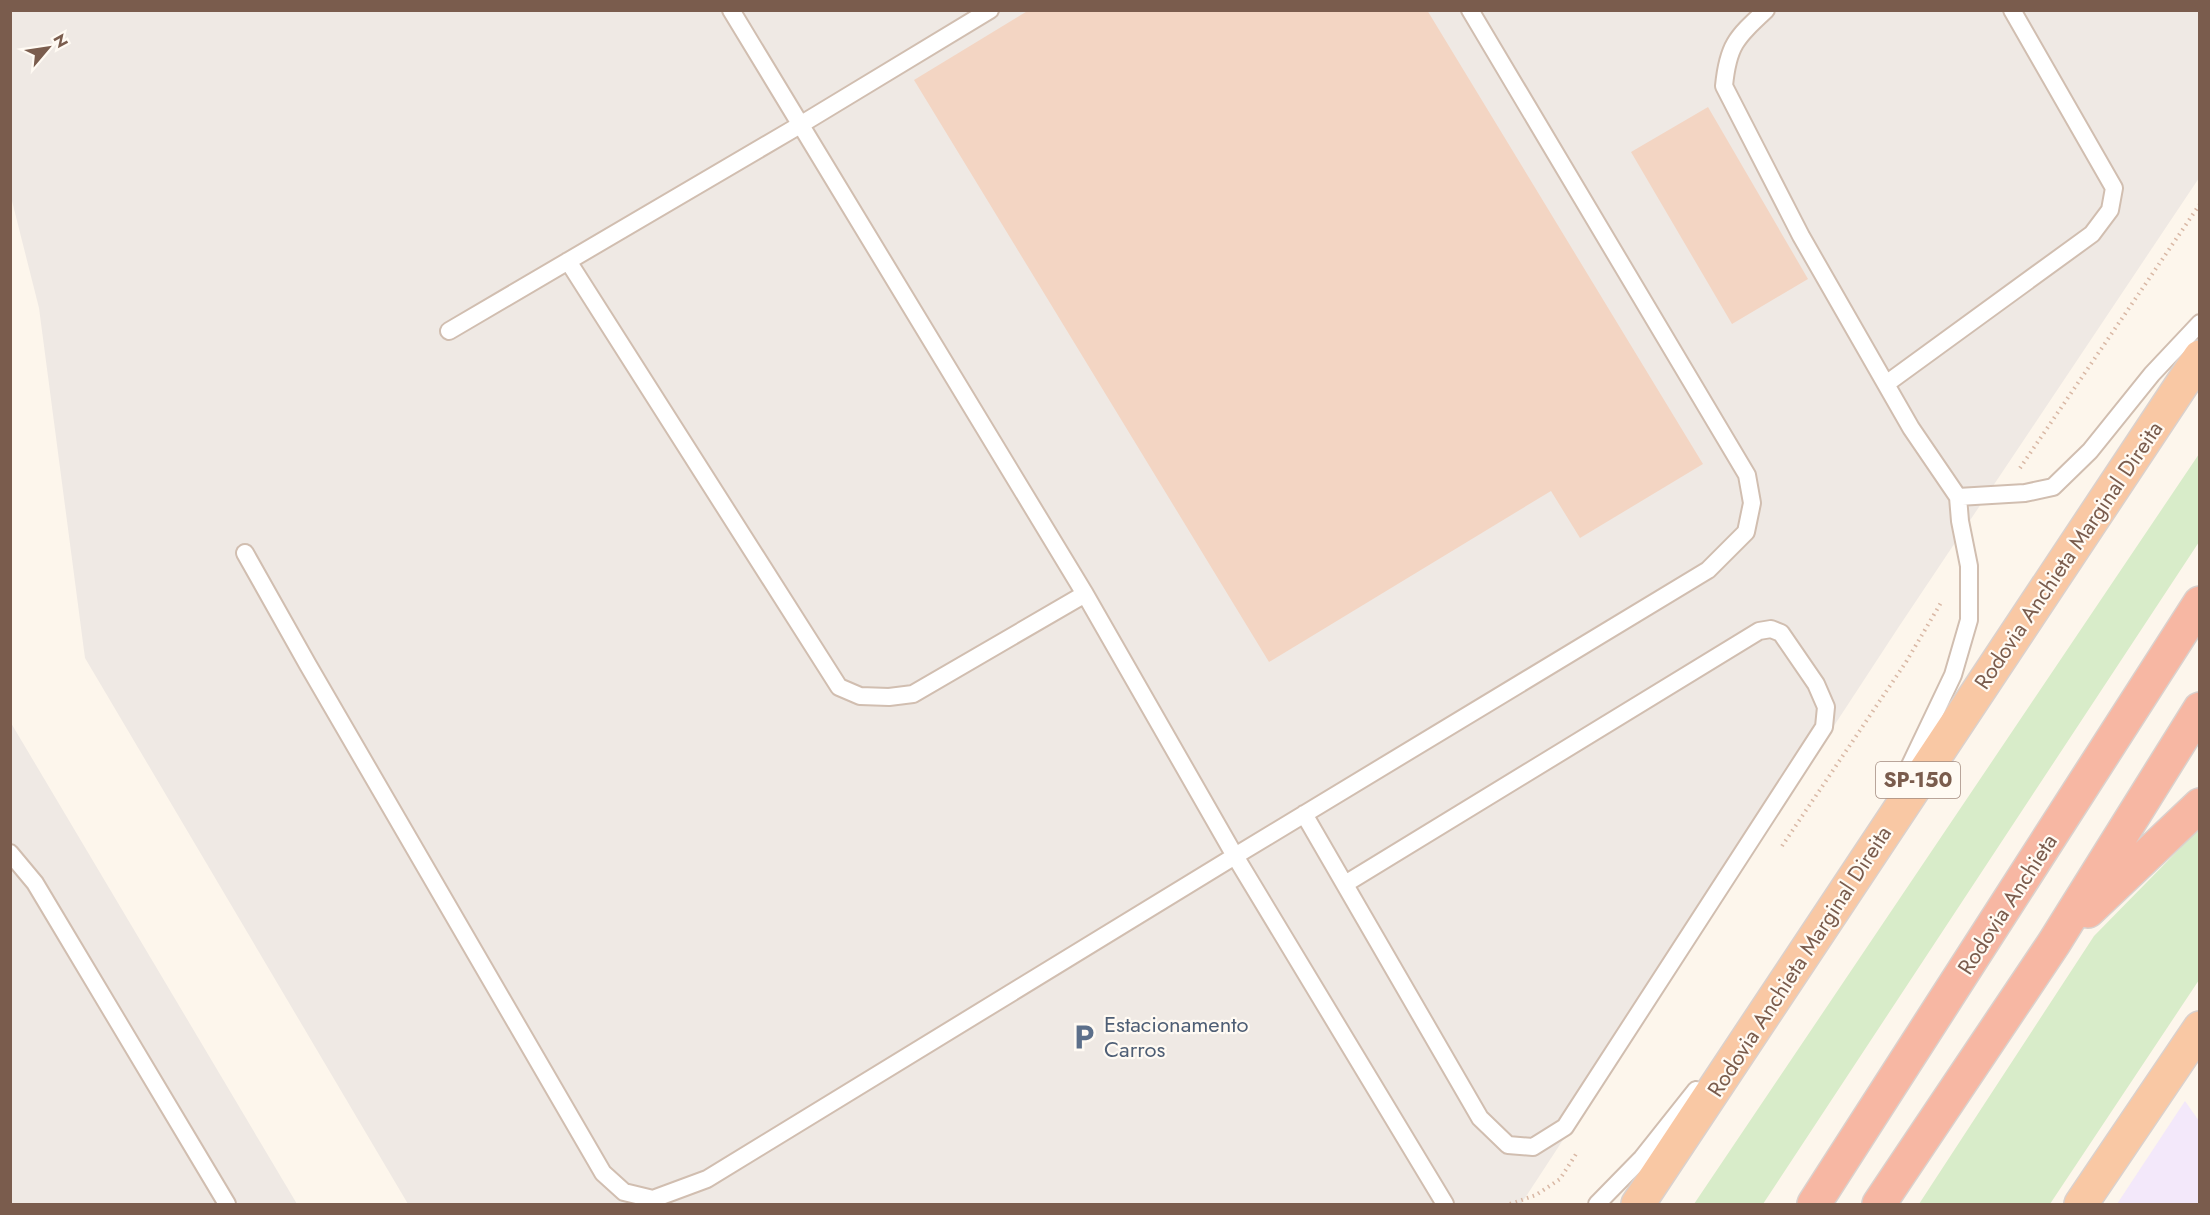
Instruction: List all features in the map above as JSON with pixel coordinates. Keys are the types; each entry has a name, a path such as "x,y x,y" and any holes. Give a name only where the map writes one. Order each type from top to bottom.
{"highway":[{"name":"Rodovia Anchieta Marginal Direita","path":"1638,1204 2199,357"},
{"name":"Rodovia Anchieta","path":"1814,1204 2199,603"},
{"path":"1880,1204 2054,943 2199,709"},
{"path":"2054,943 2199,805"},
{"path":"2081,1204 2199,1028"}],"lane":[{"path":"731,10 1085,594 1235,856 1445,1204"},
{"path":"449,331 801,125 990,10"},
{"path":"245,553 603,1173 624,1192 653,1198 707,1179 1708,570 1746,532 1752,502 1747,475 1470,10"},
{"path":"1766,10 1741,34 1726,60 1724,86 1790,215 1911,428 1958,497 1960,521 1969,566 1969,620 1953,675 1861,866"},
{"path":"1886,384 2092,234 2110,210 2114,188 2012,10"},
{"path":"568,261 839,687 860,696 889,697 913,694 1085,594"},
{"path":"1958,497 2025,493 2053,487 2090,451 2152,374 2199,324"},
{"path":"1304,814 1480,1118 1508,1145 1533,1147 1565,1127 1824,728 1826,707 1816,684 1781,633 1770,629 1759,631 1345,884"},
{"path":"10,853 35,883 227,1204"},
{"path":"1597,1204 1642,1158 1798,964"}],"path":[{"path":"2019,470 2199,204"},
{"path":"1778,851 1906,662 1945,596"},
{"path":"1510,1204 1536,1194 1560,1179 1578,1151"}],"shaded area":[{"path":"10,11 2199,11 2199,178 1898,628 1521,1204 408,1204 85,658 39,308 11,197"},
{"path":"11,723 297,1204 11,1204"},
{"path":"2185,1101 2199,1121 2199,1204 2117,1204"}],"green space":[{"path":"2199,454 2199,542 1763,1204 1694,1204"},
{"path":"2199,829 2199,980 2050,1204 1919,1204 2094,936"}],"building":[{"path":"1029,10 1427,10 1703,464 1580,538 1551,491 1269,662 914,80"},
{"path":"1708,107 1808,279 1732,324 1631,152"}],"place":[{"name":"Estacionamento Carros","path":"1084,1037"}]}
